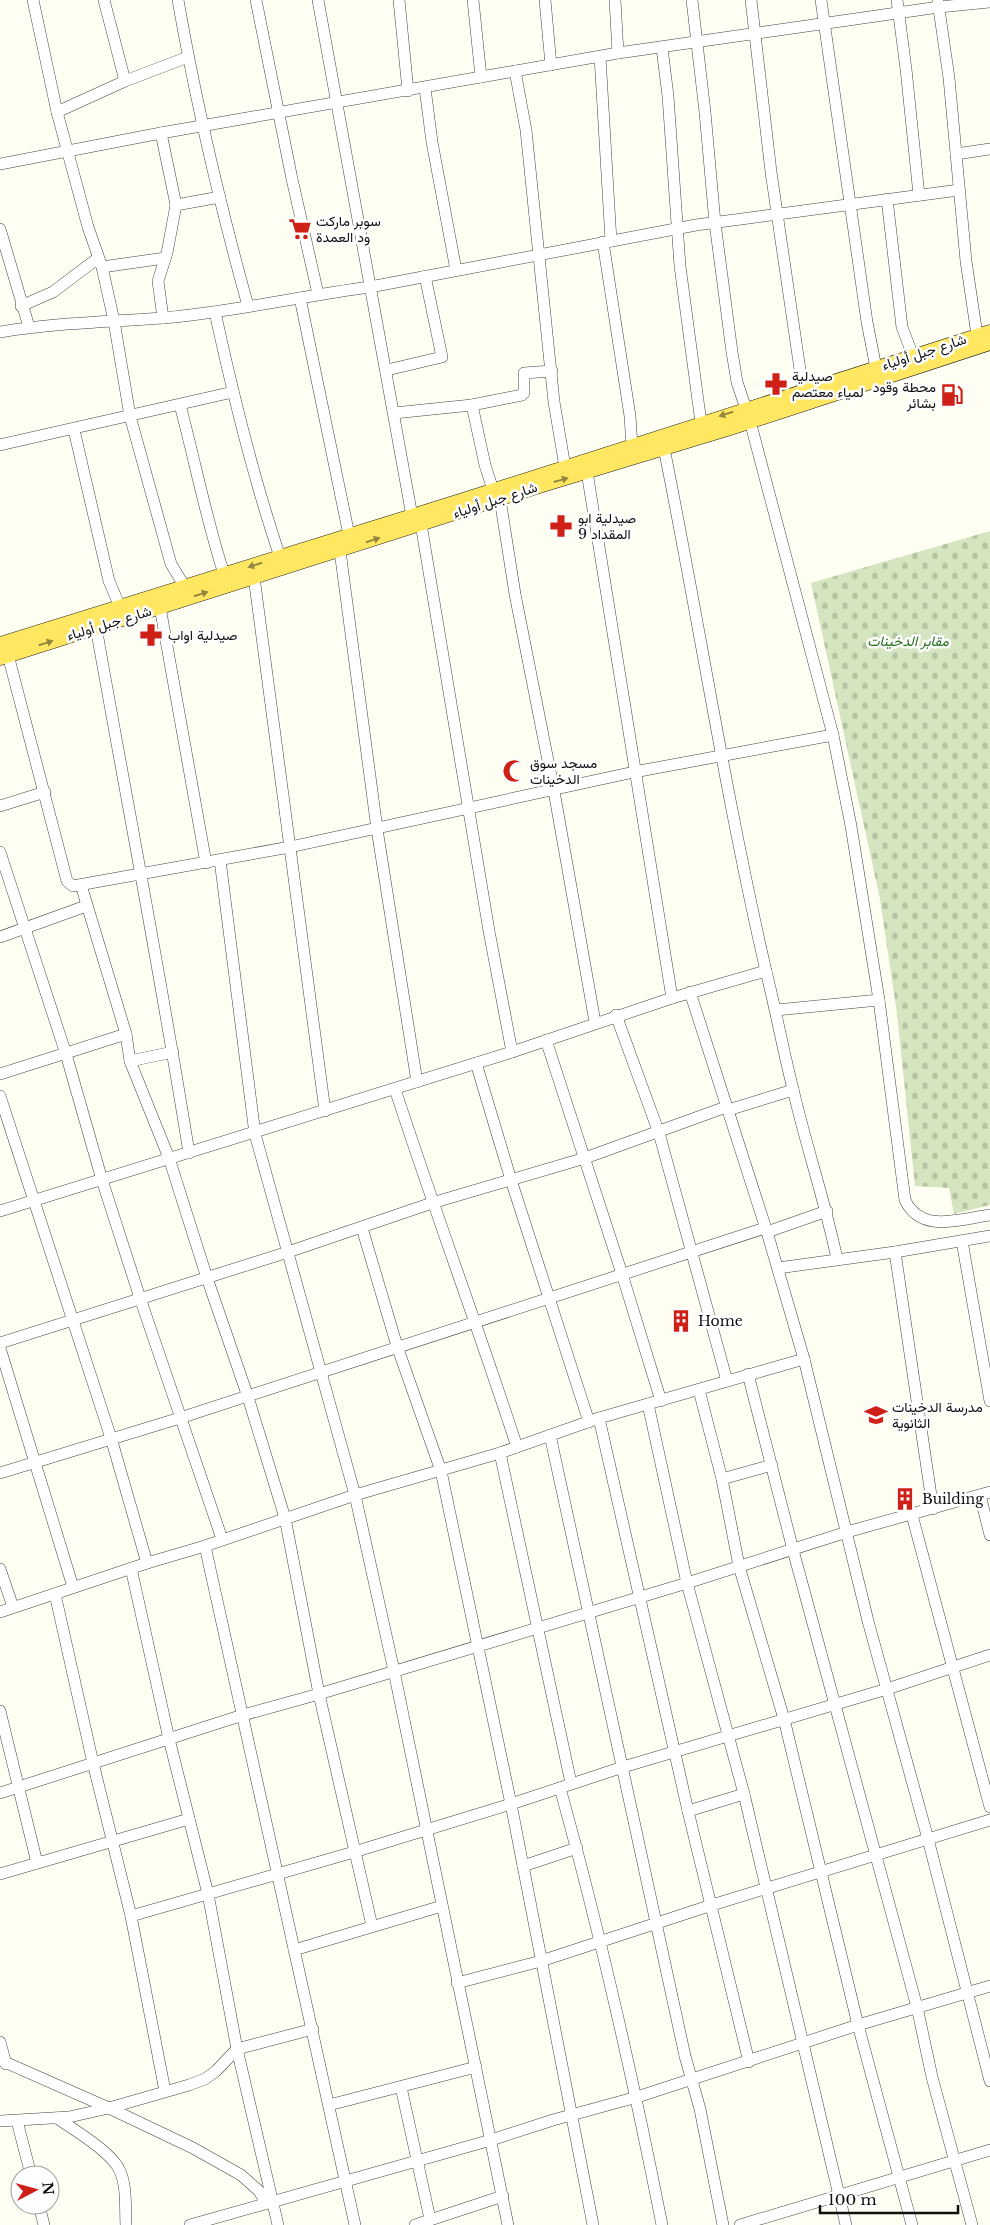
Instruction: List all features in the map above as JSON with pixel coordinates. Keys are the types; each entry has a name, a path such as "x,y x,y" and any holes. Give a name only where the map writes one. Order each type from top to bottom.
{"main road":[{"name":"شارع جبل أولياء","path":"3,652 96,627 254,577 349,535 416,520 497,495 587,472 664,448 748,415 803,390 876,368 916,362 984,334"},
{"name":"شارع جبل أولياء","path":"497,495 565,467 700,423 748,415 916,362 990,343"},
{"name":"شارع جبل أولياء","path":"3,652 120,607 280,557 340,551 416,520"}],"street":[{"path":"33,0 57,112 100,263 114,320 130,416 171,564 185,587"},
{"path":"104,0 125,81"},
{"path":"178,0 203,126 248,306"},
{"path":"256,0 278,113 318,294"},
{"path":"318,0 370,287 470,809 489,931 512,1052"},
{"path":"399,0 408,91"},
{"path":"473,0 481,77"},
{"path":"545,0 551,65"},
{"path":"615,0 618,53"},
{"path":"692,0 715,223 737,382 748,415 834,735 852,826 905,1200 908,1207 918,1217 931,1222 990,1215"},
{"path":"751,0 778,215 803,390"},
{"path":"821,0 867,322 876,368"},
{"path":"897,0 919,194"},
{"path":"0,164 161,133 618,53 698,44 824,25 899,13 939,4 990,2"},
{"path":"939,4 966,261 984,334"},
{"path":"662,48 670,115 676,229 700,423"},
{"path":"600,57 607,241 630,416 632,446"},
{"path":"57,112 125,81 188,58"},
{"path":"515,71 526,130 558,436 565,467"},
{"path":"425,88 432,142 456,270"},
{"path":"161,133 176,205 165,258 158,280 163,318"},
{"path":"956,154 990,149"},
{"path":"0,332 29,327 163,318 215,312 370,287 676,229 959,190"},
{"path":"176,205 220,197"},
{"path":"887,199 902,327 916,362"},
{"path":"0,230 21,306 29,327"},
{"path":"21,306 53,292 100,263 165,258"},
{"path":"386,370 442,357 424,276"},
{"path":"300,298 349,535"},
{"path":"215,312 233,392 264,510 280,557"},
{"path":"394,413 472,405 522,396 524,393 524,373 552,370"},
{"path":"0,445 74,430 233,392"},
{"path":"180,405 195,461 209,528 224,574"},
{"path":"472,405 485,465 497,495 554,791 595,1022"},
{"path":"74,430 109,581 120,607"},
{"path":"664,448 721,756 766,971 793,1090 827,1211 837,1259"},
{"path":"587,472 672,998"},
{"path":"340,551 377,829 417,1082"},
{"path":"254,577 324,1111"},
{"path":"160,607 206,863"},
{"path":"96,627 189,1153"},
{"path":"3,652 45,792 67,881 73,886 290,847 554,791 634,772 834,735"},
{"path":"0,806 45,792"},
{"path":"0,852 66,1054 102,1180 140,1298 222,1539"},
{"path":"220,860 254,1134 355,1495 394,1671 508,2225"},
{"path":"81,885 126,1034 130,1061 168,1158 247,1394 285,1518 318,1694 372,1926"},
{"path":"0,937 86,906"},
{"path":"0,1212 512,1052 616,1015 766,971"},
{"path":"690,992 778,1268 804,1359 887,1689 928,1839 990,2081"},
{"path":"776,1010 878,1000"},
{"path":"616,1015 658,1133 727,1381"},
{"path":"0,1074 126,1034"},
{"path":"546,1040 661,1401"},
{"path":"130,1061 172,1052"},
{"path":"476,1063 511,1180 550,1299 594,1420 639,1596 688,1812 749,2062"},
{"path":"395,1089 432,1203 476,1320 518,1447"},
{"path":"0,1343 288,1252 432,1203 585,1158 727,1109 793,1090"},
{"path":"0,1096 111,1438 147,1563"},
{"path":"0,1473 180,1418 247,1394 476,1320 550,1299 692,1250 827,1211"},
{"path":"362,1228 398,1346 441,1471 511,1804 593,2225"},
{"path":"778,1268 895,1252 990,1236"},
{"path":"962,1241 990,1401"},
{"path":"895,1252 933,1509"},
{"path":"0,1348 73,1587"},
{"path":"0,1612 355,1495 500,1453 594,1420 804,1359"},
{"path":"748,1374 834,1704 917,2007 932,2076 972,2225"},
{"path":"698,1390 722,1479 739,1566 784,1719 858,2025 912,2225"},
{"path":"648,1404 687,1583 744,1794 846,2225"},
{"path":"550,1435 685,2056 700,2109 723,2225"},
{"path":"500,1453 571,1783"},
{"path":"722,1479 772,1465"},
{"path":"0,1793 243,1715 687,1583 847,1532 985,1494 990,1535"},
{"path":"912,1515 951,1668 990,1807"},
{"path":"205,1546 355,2225"},
{"path":"131,1568 208,1894 237,2049 269,2202 278,2225"},
{"path":"0,1569 13,1607"},
{"path":"55,1594 93,1763 131,1916 165,2091"},
{"path":"131,1916 354,1852 511,1804 622,1767 887,1689 990,1655"},
{"path":"0,1711 20,1787 37,1864"},
{"path":"560,1788 577,1848 637,2098 662,2225"},
{"path":"688,1812 744,1794"},
{"path":"0,1874 189,1819"},
{"path":"458,1983 541,1961 712,1905 990,1820"},
{"path":"523,1866 577,1848"},
{"path":"294,1950 442,1906"},
{"path":"194,2224 637,2098 858,2025 990,1986"},
{"path":"0,2121 57,2118 109,2108 205,2079 222,2066 237,2049 313,2029"},
{"path":"0,2042 3,2062 109,2108 193,2148 241,2176 269,2202"},
{"path":"329,2104 476,2067"},
{"path":"401,2087 430,2219"},
{"path":"57,2118 113,2159 120,2169 125,2195 126,2225"},
{"path":"18,2121 29,2165"},
{"path":"740,2225 990,2150"},
{"path":"415,2225 503,2196"},
{"path":"782,2213 785,2225"}],"green space":[{"name":"مقابر الدخينات","path":"990,531 990,1205 954,1214 949,1188 915,1186 897,1014 880,899 811,583"}],"place":[{"name":"سوبر ماركت ود العمدة","path":"300,229"},
{"name":"صيدلية لمياء معتصم","path":"776,384"},
{"name":"محطة وقود بشائر","path":"952,395"},
{"name":"صيدلية ابو المقداد 9","path":"561,526"},
{"name":"صيدلية اواب","path":"151,635"},
{"name":"مسجد سوق الدخينات","path":"514,771"},
{"name":"Home","path":"681,1321"},
{"name":"مدرسة الدخينات الثانوية","path":"876,1415"},
{"name":"Building","path":"905,1499"}]}
